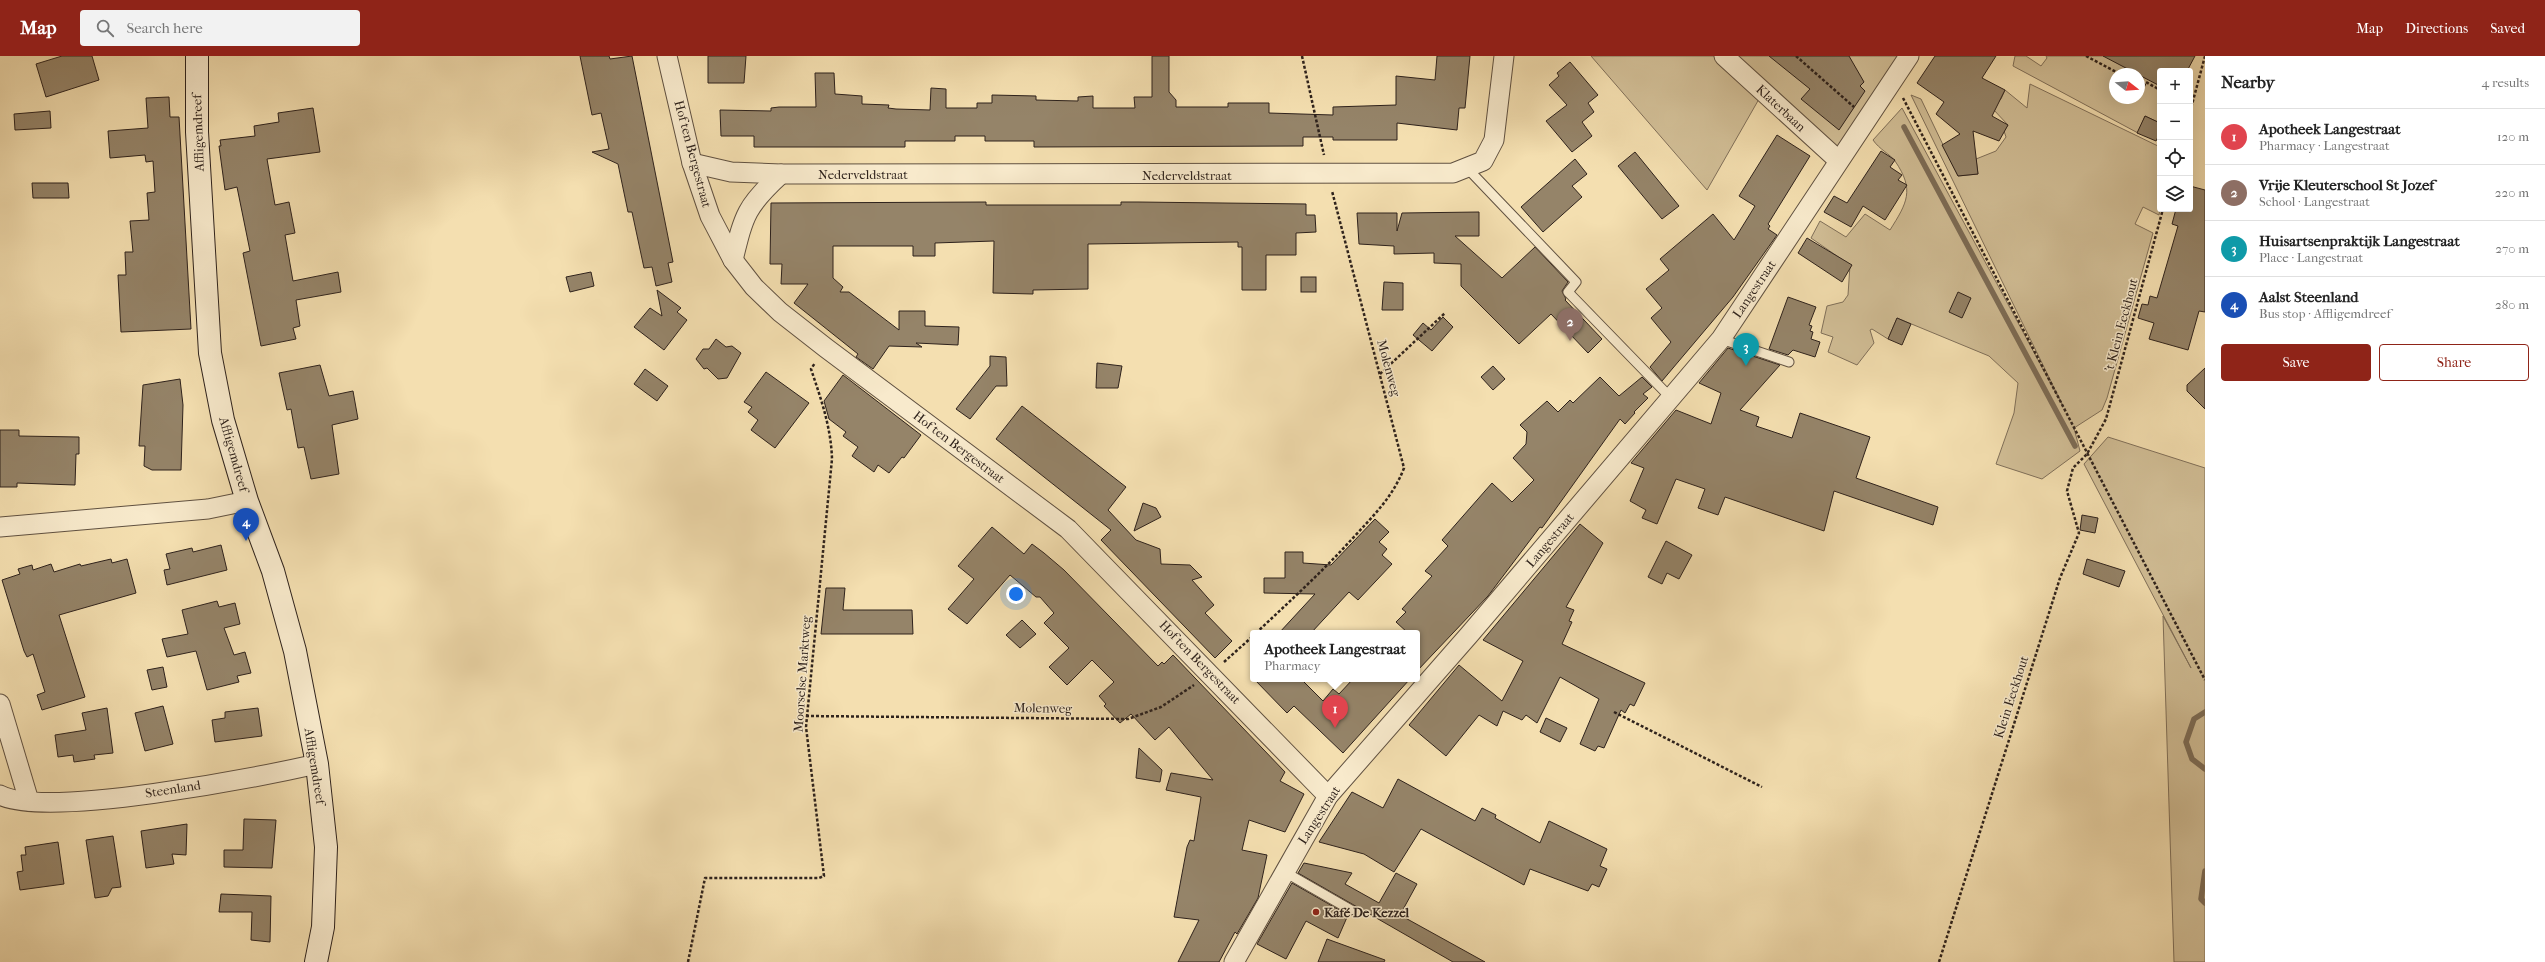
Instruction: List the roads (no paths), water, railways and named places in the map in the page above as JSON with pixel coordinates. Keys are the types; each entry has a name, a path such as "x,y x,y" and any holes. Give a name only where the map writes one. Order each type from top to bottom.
{"street":[{"name":"Affligemdreef","path":"197,56 197,132 210,353 223,420 247,501 273,571 295,650 317,764 326,846 322,927 316,962"},
{"name":"Hof ten Bergestraat","path":"667,56 692,162 710,216 733,260 754,287 780,312 826,348 1068,529 1211,674 1328,796"},
{"name":"Nederveldstraat","path":"692,162 730,172 781,174 1328,175 1453,173 1483,161 1494,140 1504,56"},
{"name":"Klaterbaan","path":"1724,56 1838,160"},
{"name":"Langestraat","path":"1234,962 1283,872 1328,796 1469,635 1720,339 1893,76 1909,56"},
{"path":"733,260 744,218 758,195 781,174"},
{"path":"0,527 208,509 247,501"},
{"path":"0,704 29,801"},
{"name":"Steenland","path":"0,795 29,801 68,802 142,794 317,764"}],"lane":[{"path":"1467,168 1576,282 1568,292 1670,397"},
{"path":"1720,339 1788,362"},
{"path":"1283,872 1351,910"}],"waterway":[{"path":"1904,127 2075,446"},
{"path":"2205,712 2194,719 2186,742 2192,759 2205,769"},
{"path":"2205,871 2201,899 2205,903"}],"place":[{"name":"Vrije Kleuterschool St Jozef","path":"1570,341"},
{"name":"Huisartsenpraktijk Langestraat","path":"1746,366"},
{"name":"Aalst Steenland","path":"246,541"},
{"name":"Apotheek Langestraat","path":"1335,728"},
{"name":"Kafé De Kezzel","path":"1316,912"}]}
